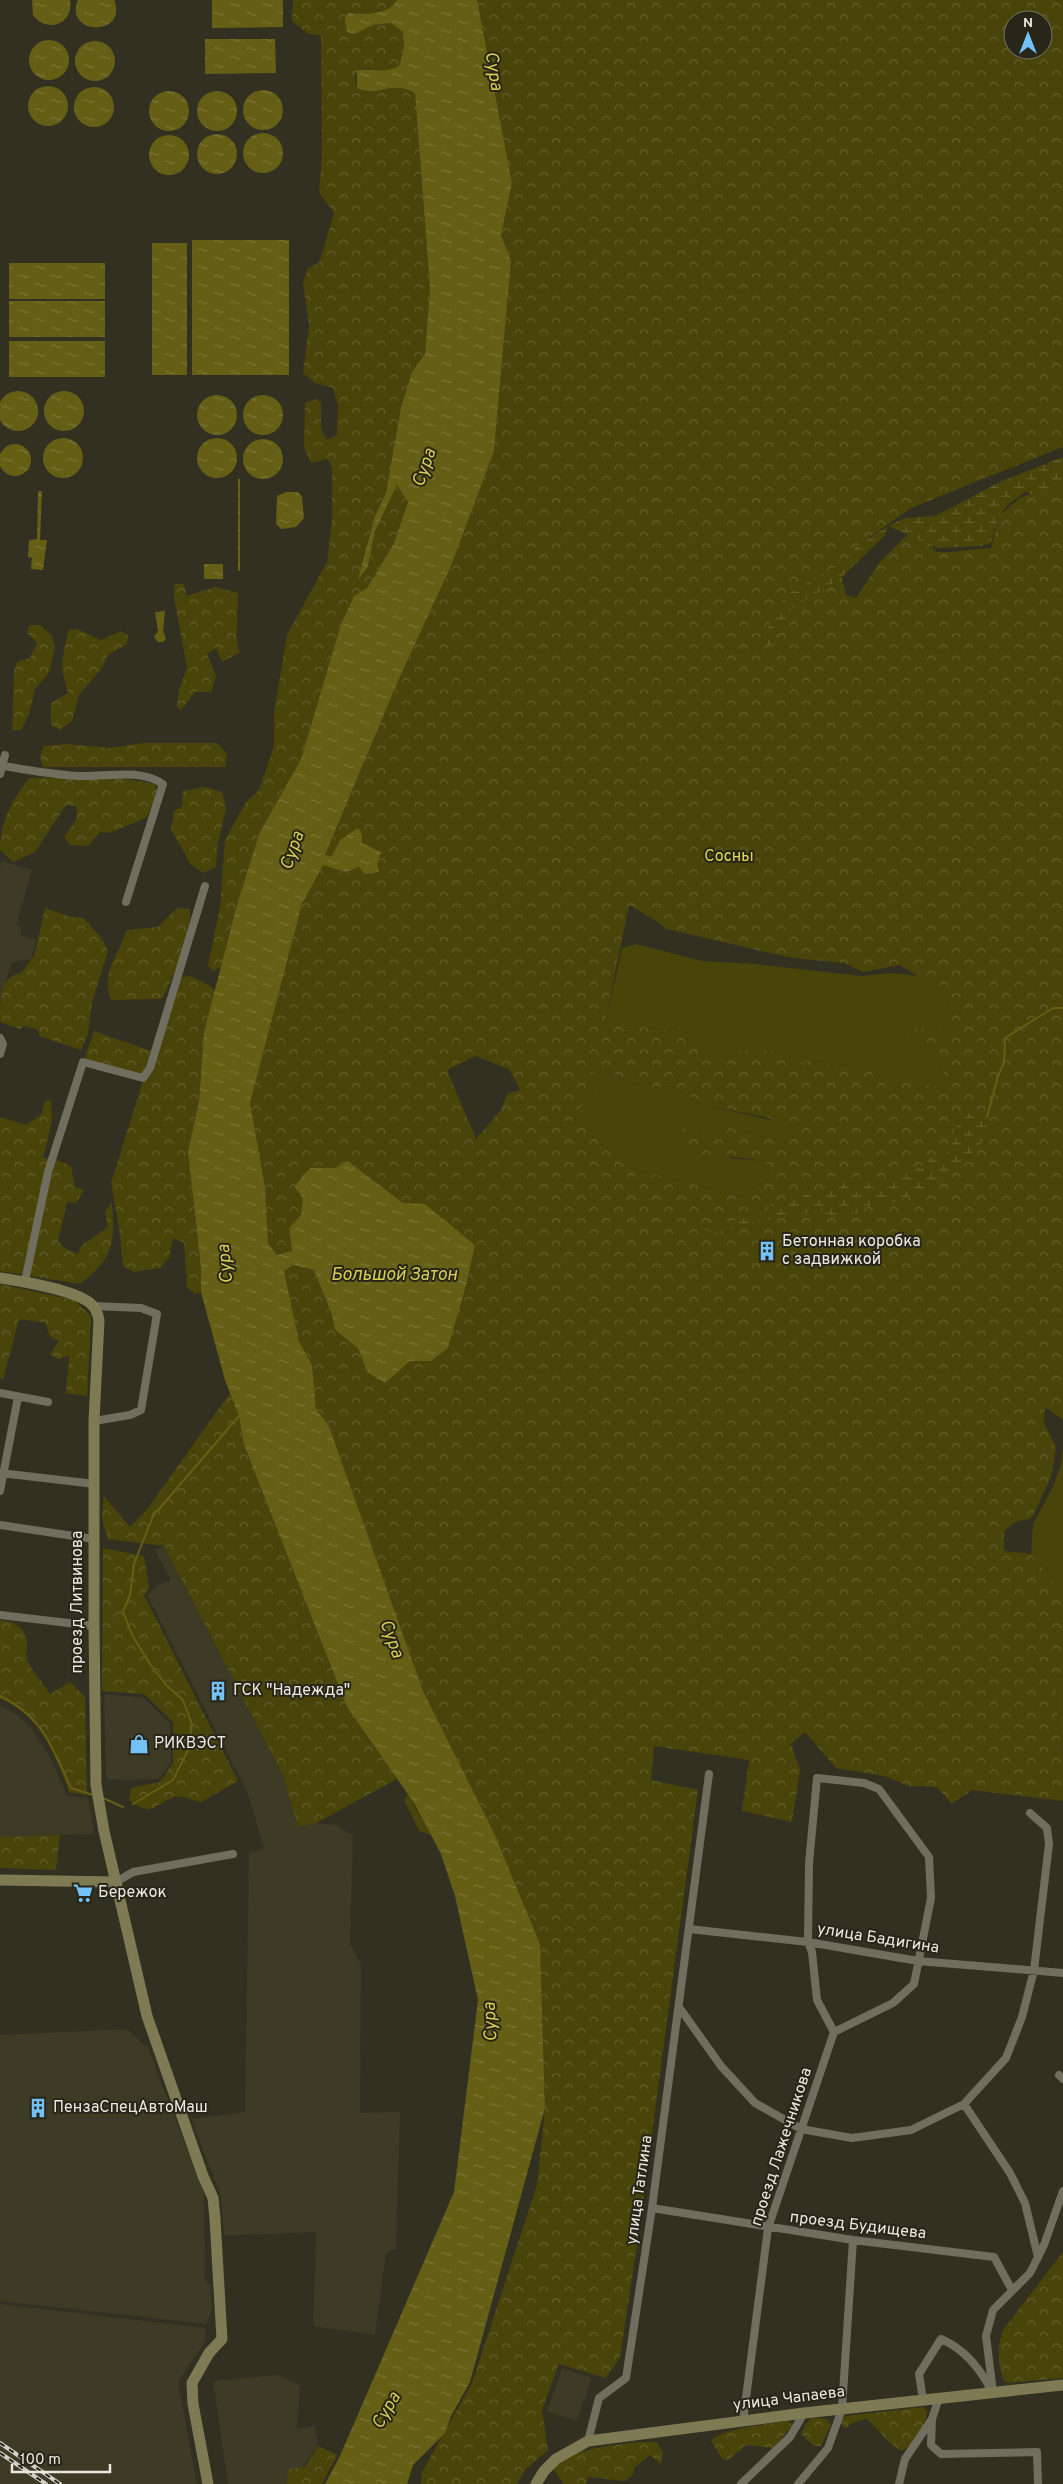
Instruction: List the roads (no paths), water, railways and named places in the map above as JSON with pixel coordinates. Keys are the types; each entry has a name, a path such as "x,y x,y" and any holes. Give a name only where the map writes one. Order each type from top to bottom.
{"main road":[{"path":"0,1278 25,1281 64,1292 93,1306"},
{"name":"проезд Литвинова","path":"93,1306 99,1320 94,1421 96,1785 147,2016 212,2198 222,2339 196,2372 192,2392 208,2484"},
{"path":"0,1880 116,1882"},
{"name":"улица Чапаева","path":"536,2484 544,2471 556,2459 588,2441 842,2409 1063,2385"}],"street":[{"path":"0,774 5,755"},
{"path":"3,766 81,776 127,774 156,780 163,784 126,902"},
{"path":"25,1281 48,1172 83,1062 143,1078 150,1068 205,886"},
{"path":"0,1054 1,1041"},
{"path":"93,1306 141,1308 157,1314 141,1410 130,1416 94,1421"},
{"path":"0,1393 48,1402"},
{"path":"0,1491 18,1397"},
{"path":"2,1473 95,1484"},
{"path":"0,1525 94,1539"},
{"path":"0,1616 94,1626"},
{"name":"улица Татлина","path":"588,2441 599,2398 626,2378 652,2208 709,1774"},
{"path":"817,1778 864,1783 879,1789 891,1802 909,1832 920,1841 929,1856 931,1898 929,1920 914,1984 893,2003 834,2032 817,2000 812,1952 808,1942 809,1863 817,1778"},
{"path":"678,2007 721,2066 755,2103 802,2129 852,2138 911,2130 964,2104 1006,2058 1022,2017 1034,1970 1049,1844 1047,1828 1030,1813"},
{"path":"116,1882 133,1872 233,1854"},
{"name":"улица Бадигина","path":"689,1929 808,1942 918,1961 1063,1973"},
{"name":"проезд Лажечникова","path":"743,2421 768,2228 834,2032"},
{"path":"964,2104 1010,2173 1025,2203 1038,2257"},
{"path":"993,2392 986,2336 993,2310 1030,2272 1038,2257 1063,2191"},
{"name":"проезд Будищева","path":"652,2208 768,2228 994,2257 1012,2290"},
{"path":"798,2484 828,2448 842,2409 853,2240"},
{"path":"923,2400 919,2374 941,2339 957,2346 984,2377 993,2392"},
{"path":"939,2398 932,2419 931,2445 942,2454 1037,2452 1038,2484"},
{"path":"741,2484 790,2437 804,2414"},
{"path":"899,2484 905,2458 932,2419"}],"water":[{"path":"32,0 70,0 68,15 58,24 45,24 33,15"},
{"path":"78,0 114,0 116,12 113,21 105,26 87,26 79,20 76,12"},
{"path":"212,0 283,0 283,27 212,28"},
{"path":"397,0 477,0 512,183 501,235 511,261 494,451 451,566 398,681 325,855 332,856 340,840 358,828 362,835 362,843 381,852 377,863 379,872 365,874 359,867 346,872 323,865 302,904 250,1103 265,1187 268,1243 277,1255 292,1251 289,1228 301,1215 303,1198 294,1187 310,1168 335,1168 348,1161 403,1203 425,1204 475,1245 466,1286 448,1348 431,1361 410,1361 385,1383 368,1373 358,1348 335,1330 332,1315 314,1270 293,1265 284,1271 299,1341 312,1365 316,1409 329,1426 423,1691 494,1833 540,1944 545,2108 470,2382 451,2416 445,2433 413,2465 407,2484 325,2484 340,2456 454,2192 478,2000 455,1896 441,1854 414,1803 347,1707 244,1445 239,1416 225,1380 201,1292 201,1268 188,1152 199,1101 204,1032 237,905 259,834 301,759 341,624 354,596 368,587 394,543 408,502 397,485 375,531 368,566 358,580 374,518 386,493 401,408 412,372 425,354 430,288 415,93 399,88 364,91 357,88 357,71 380,71 399,66 404,49 403,32 391,23 373,25 355,34 347,32 345,18 348,13 369,14 388,9"},
{"path":"205,39 275,39 276,73 205,74"},
{"path":"45,40 53,40 60,43 66,49 69,60 66,71 60,77 53,80 45,80 38,77 32,71 29,64 29,56 32,49 38,43"},
{"path":"91,41 99,41 106,44 112,50 115,61 112,72 106,78 99,81 91,81 84,78 78,72 75,65 75,57 78,50 84,44"},
{"path":"44,86 52,86 59,89 65,95 68,106 65,117 59,123 52,126 44,126 37,123 31,117 28,110 28,102 31,95 37,89"},
{"path":"90,87 98,87 105,90 111,96 114,107 111,118 105,124 98,127 90,127 83,124 77,118 74,111 74,103 77,96 83,90"},
{"path":"259,90 267,90 274,93 280,99 283,110 280,121 274,127 267,130 259,130 252,127 246,121 243,114 243,106 246,99 252,93"},
{"path":"165,91 173,91 180,94 186,100 189,111 186,122 180,128 173,131 165,131 158,128 152,122 149,115 149,107 152,100 158,94"},
{"path":"213,91 221,91 228,94 234,100 237,111 234,122 228,128 221,131 213,131 206,128 200,122 197,115 197,107 200,100 206,94"},
{"path":"259,133 267,133 274,136 280,142 283,153 280,164 274,170 267,173 259,173 252,170 246,164 243,157 243,149 246,142 252,136"},
{"path":"213,134 221,134 228,137 234,143 237,154 234,165 228,171 221,174 213,174 206,171 200,165 197,158 197,150 200,143 206,137"},
{"path":"165,135 173,135 180,138 186,144 189,155 186,166 180,172 173,175 165,175 158,172 152,166 149,159 149,151 152,144 158,138"},
{"path":"192,240 289,240 289,375 192,375"},
{"path":"152,243 187,243 187,375 152,375"},
{"path":"9,263 105,263 105,299 9,299"},
{"path":"9,301 105,301 105,337 9,337"},
{"path":"9,341 105,341 105,377 9,377"},
{"path":"18,391 32,397 38,411 32,425 18,431 4,425 -2,411 4,397"},
{"path":"60,391 68,391 75,394 81,400 84,411 81,422 75,428 68,431 60,431 53,428 47,422 44,415 44,407 47,400 53,394"},
{"path":"213,395 221,395 228,398 234,404 237,415 234,426 228,432 221,435 213,435 206,432 200,426 197,419 197,411 200,404 206,398"},
{"path":"259,395 267,395 274,398 280,404 283,415 280,426 274,432 267,435 259,435 252,432 246,426 243,419 243,411 246,404 252,398"},
{"path":"59,438 67,438 74,441 80,447 83,458 80,469 74,475 67,478 59,478 52,475 46,469 43,462 43,454 46,447 52,441"},
{"path":"213,438 221,438 228,441 234,447 237,458 234,469 228,475 221,478 213,478 206,475 200,469 197,462 197,454 200,447 206,441"},
{"path":"259,439 267,439 274,442 280,448 283,459 280,470 274,476 267,479 259,479 252,476 246,470 243,463 243,455 246,448 252,442"},
{"path":"15,444 21,445 26,449 30,454 30,466 26,471 21,475 15,476 9,475 4,471 0,466 -1,460 0,454 4,449 9,445"},
{"path":"238,479 240,479 240,571 238,571"},
{"path":"38,491 42,491 40,540 47,540 43,570 31,569 32,558 28,557 29,540 37,539"},
{"path":"286,492 298,492 302,497 304,518 296,527 281,529 276,524 277,496"},
{"path":"204,564 223,564 223,579 204,579"},
{"path":"165,611 163,631 166,639 163,642 158,642 154,637 158,631 155,612"}],"waterway":[{"path":"987,1117 998,1076 1004,1063 1005,1038 1053,1008 1063,1008"},
{"path":"133,1804 173,1780 188,1750 192,1725 183,1700 166,1685 150,1664 132,1635 123,1611 130,1595 134,1564 153,1516 239,1416"},
{"path":"0,1696 15,1704 37,1724 52,1747 71,1788 93,1795"},
{"path":"103,1798 123,1807"}],"railway":[{"path":"0,2443 60,2484"},
{"path":"0,2453 46,2484"}],"place":[{"name":"Бетонная коробка с задвижкой","path":"767,1251"},
{"name":"ГСК \"Надежда\"","path":"218,1691"},
{"name":"РИКВЭСТ","path":"139,1744"},
{"name":"Бережок","path":"83,1893"},
{"name":"ПензаСпецАвтоМаш","path":"38,2108"}],"water label":[{"name":"Сура","path":"493,71"},
{"name":"Сура","path":"425,468"},
{"name":"Сура","path":"293,851"},
{"name":"Сура","path":"226,1264"},
{"name":"Большой Затон","path":"394,1275"},
{"name":"Сура","path":"391,1639"},
{"name":"Сура","path":"491,2022"},
{"name":"Сура","path":"387,2411"}],"park label":[{"name":"Сосны","path":"729,857"}]}
